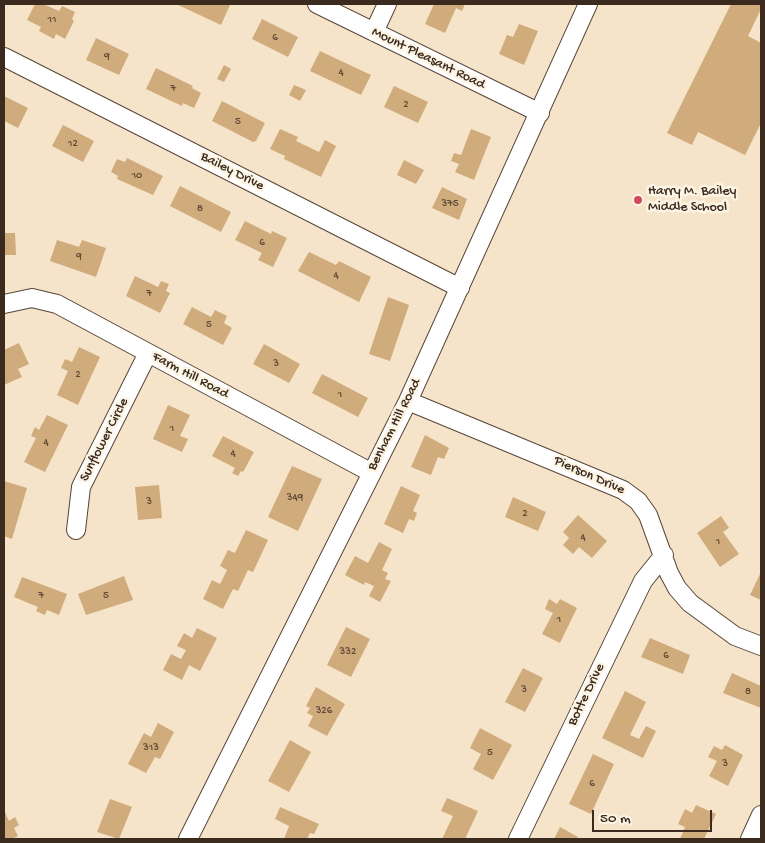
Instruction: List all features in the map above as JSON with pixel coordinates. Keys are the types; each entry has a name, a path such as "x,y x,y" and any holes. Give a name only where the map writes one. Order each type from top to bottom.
{"street":[{"name":"Mount Pleasant Road","path":"317,4 540,113"},
{"path":"374,32 387,4"},
{"name":"Benham Hill Road","path":"188,839 408,401 588,4"},
{"name":"Bailey Drive","path":"4,57 460,288"},
{"name":"Farm Hill Road","path":"4,304 32,298 57,304 372,473"},
{"name":"Sunflower Circle","path":"76,530 81,487 148,354"},
{"name":"Pierson Drive","path":"408,401 623,490 638,502 648,514 669,573 677,588 690,603 735,636 761,646"},
{"name":"Botte Drive","path":"518,839 643,581 664,555"},
{"path":"750,839 761,815"}],"building":[{"path":"35,4 43,4 59,11 62,6 75,12 72,19 74,21 65,39 56,34 54,39 39,31 41,27 27,20"},
{"path":"176,4 228,4 230,5 221,25"},
{"path":"434,4 465,4 462,11 456,8 445,33 425,24"},
{"path":"731,4 761,4 761,9 748,36 761,43 761,123 745,155 698,132 692,145 667,133"},
{"path":"262,19 298,37 288,57 252,39"},
{"path":"519,24 538,31 524,65 499,54 507,35 513,37"},
{"path":"96,38 129,54 119,75 86,60"},
{"path":"320,51 371,75 361,95 310,71"},
{"path":"224,65 231,69 224,82 217,79"},
{"path":"156,68 193,86 192,88 201,93 194,108 183,103 182,106 146,89"},
{"path":"294,85 306,90 300,101 289,95"},
{"path":"394,86 428,102 418,123 384,107"},
{"path":"4,96 28,108 18,128 4,121"},
{"path":"222,101 265,123 256,141 253,142 212,121"},
{"path":"63,125 94,141 83,162 52,146"},
{"path":"280,129 298,137 296,141 319,152 325,140 336,146 321,177 284,159 285,156 270,149"},
{"path":"471,129 491,137 474,180 455,172 459,164 451,161 454,153 461,155"},
{"path":"127,158 163,176 153,195 117,179 118,176 111,172 117,159 125,162"},
{"path":"404,160 424,170 416,184 397,175"},
{"path":"180,186 231,212 221,232 170,206"},
{"path":"442,187 467,199 459,220 432,208"},
{"path":"245,221 271,234 272,231 287,238 273,267 258,260 262,253 235,240"},
{"path":"4,233 15,233 16,255 4,255"},
{"path":"57,240 79,247 82,240 106,248 96,277 50,261"},
{"path":"309,252 336,265 339,261 371,277 359,302 298,271"},
{"path":"135,276 158,287 161,281 169,284 166,291 170,293 160,313 126,296"},
{"path":"388,297 409,305 390,361 369,354"},
{"path":"192,307 211,317 215,310 227,316 224,323 232,328 223,345 183,324"},
{"path":"19,343 29,364 18,369 22,377 4,385 4,350"},
{"path":"264,344 300,364 289,383 253,364"},
{"path":"79,347 100,357 78,405 57,395 68,371 61,368 65,359 72,362"},
{"path":"322,374 368,398 358,417 312,393"},
{"path":"168,405 190,415 180,436 188,439 182,452 153,439"},
{"path":"47,415 68,425 45,472 24,462 36,438 31,436 35,427 39,430"},
{"path":"425,435 449,448 444,459 438,457 431,475 411,467"},
{"path":"223,436 254,452 243,472 241,471 238,476 232,473 235,468 212,456"},
{"path":"292,466 322,479 298,531 268,517"},
{"path":"4,481 27,488 12,539 4,536"},
{"path":"159,485 162,518 138,520 135,487"},
{"path":"401,486 420,495 413,511 417,513 414,521 409,519 403,533 384,524"},
{"path":"513,497 546,512 538,531 505,517"},
{"path":"578,515 607,541 592,558 579,547 573,554 563,545 569,538 563,532"},
{"path":"721,516 729,528 723,532 739,554 720,567 697,533"},
{"path":"246,530 268,540 253,572 248,570 238,591 233,589 223,609 203,599 212,580 220,584 227,570 220,566 228,550 235,553"},
{"path":"379,542 392,549 382,570 388,573 385,579 391,581 380,602 369,596 374,586 365,582 364,585 345,575 355,556 368,563"},
{"path":"761,572 761,600 750,595"},
{"path":"124,576 133,600 86,615 78,594"},
{"path":"22,577 67,594 59,615 47,610 45,615 36,611 38,607 14,597"},
{"path":"549,599 557,604 560,599 577,608 560,643 542,634 553,613 545,609"},
{"path":"346,627 370,639 351,677 327,665"},
{"path":"197,628 217,638 200,671 189,665 182,680 163,670 171,654 181,659 186,650 177,646 184,633 192,638"},
{"path":"650,638 690,655 683,674 641,657"},
{"path":"523,668 543,678 525,712 505,702"},
{"path":"732,673 761,686 761,708 723,693"},
{"path":"316,687 345,704 327,736 308,726 313,716 307,713 310,708 306,706"},
{"path":"625,691 646,702 630,735 639,739 646,726 656,731 643,758 602,738"},
{"path":"158,723 174,732 160,759 155,757 146,773 128,764 144,733 151,737"},
{"path":"480,728 512,745 493,780 473,769 481,754 470,748"},
{"path":"290,740 311,752 289,792 268,781"},
{"path":"725,745 743,755 728,786 709,776 717,761 708,757 714,746 722,750"},
{"path":"593,754 614,764 591,814 569,804"},
{"path":"447,798 478,811 465,839 442,839 453,816 441,811"},
{"path":"110,799 132,807 119,839 97,832"},
{"path":"696,805 716,814 704,839 680,839 685,827 678,824 685,809 692,813"},
{"path":"280,807 319,824 314,834 310,833 307,839 284,839 289,826 275,819"},
{"path":"4,810 9,821 15,817 19,825 14,828 18,836 12,839 4,839"},
{"path":"560,827 578,837 577,839 554,839"}],"place":[{"name":"Harry M. Bailey Middle School","path":"638,200"}]}
